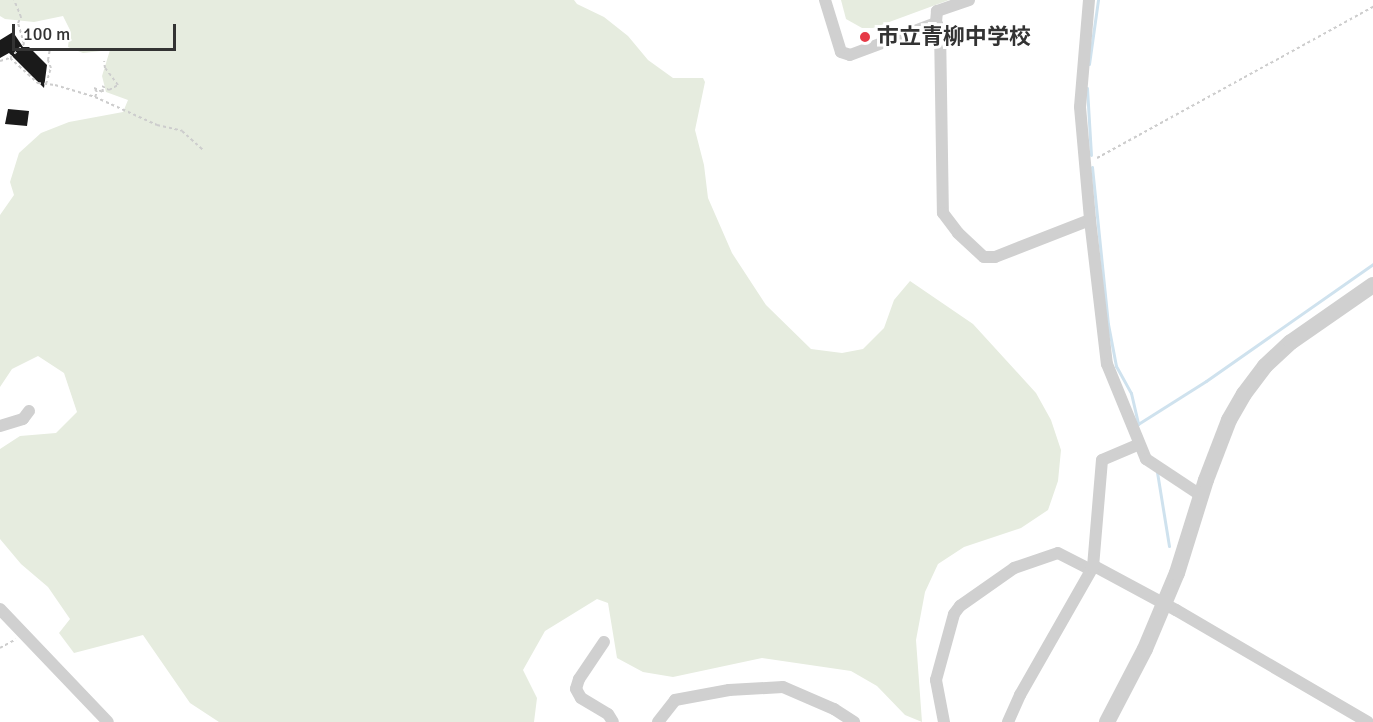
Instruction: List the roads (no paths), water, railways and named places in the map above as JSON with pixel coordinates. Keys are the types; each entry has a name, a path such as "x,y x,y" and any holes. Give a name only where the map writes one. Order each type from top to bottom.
{"street":[{"path":"825,0 841,52 850,55 936,23"},
{"path":"969,0 937,11 936,23 940,28 943,213 958,233 984,257 995,257 1090,220"},
{"path":"1089,0 1080,107 1084,165 1107,364 1138,445 1146,459 1202,495"},
{"path":"1107,722 1145,649 1177,573 1228,420 1265,366 1291,342 1373,285"},
{"path":"0,426 23,419 28,411"},
{"path":"1008,722 1020,695 1093,567 1102,460 1138,445"},
{"path":"944,722 936,680 950,622 960,606 1014,568 1058,553 1087,568 1093,567 1162,605 1176,610 1368,722"},
{"path":"0,609 108,722"},
{"path":"604,642 579,679 576,689 581,698 608,714 613,722"},
{"path":"658,722 675,700 729,690 783,687 834,709 854,722"}],"waterway":[{"path":"1089,64 1098,0"},
{"path":"1087,88 1091,155"},
{"path":"1092,167 1108,324 1116,366 1131,393 1138,424"},
{"path":"1138,424 1206,381 1373,264"},
{"path":"1157,472 1169,546"}],"place":[{"name":"市立青柳中学校","path":"865,37"}]}
